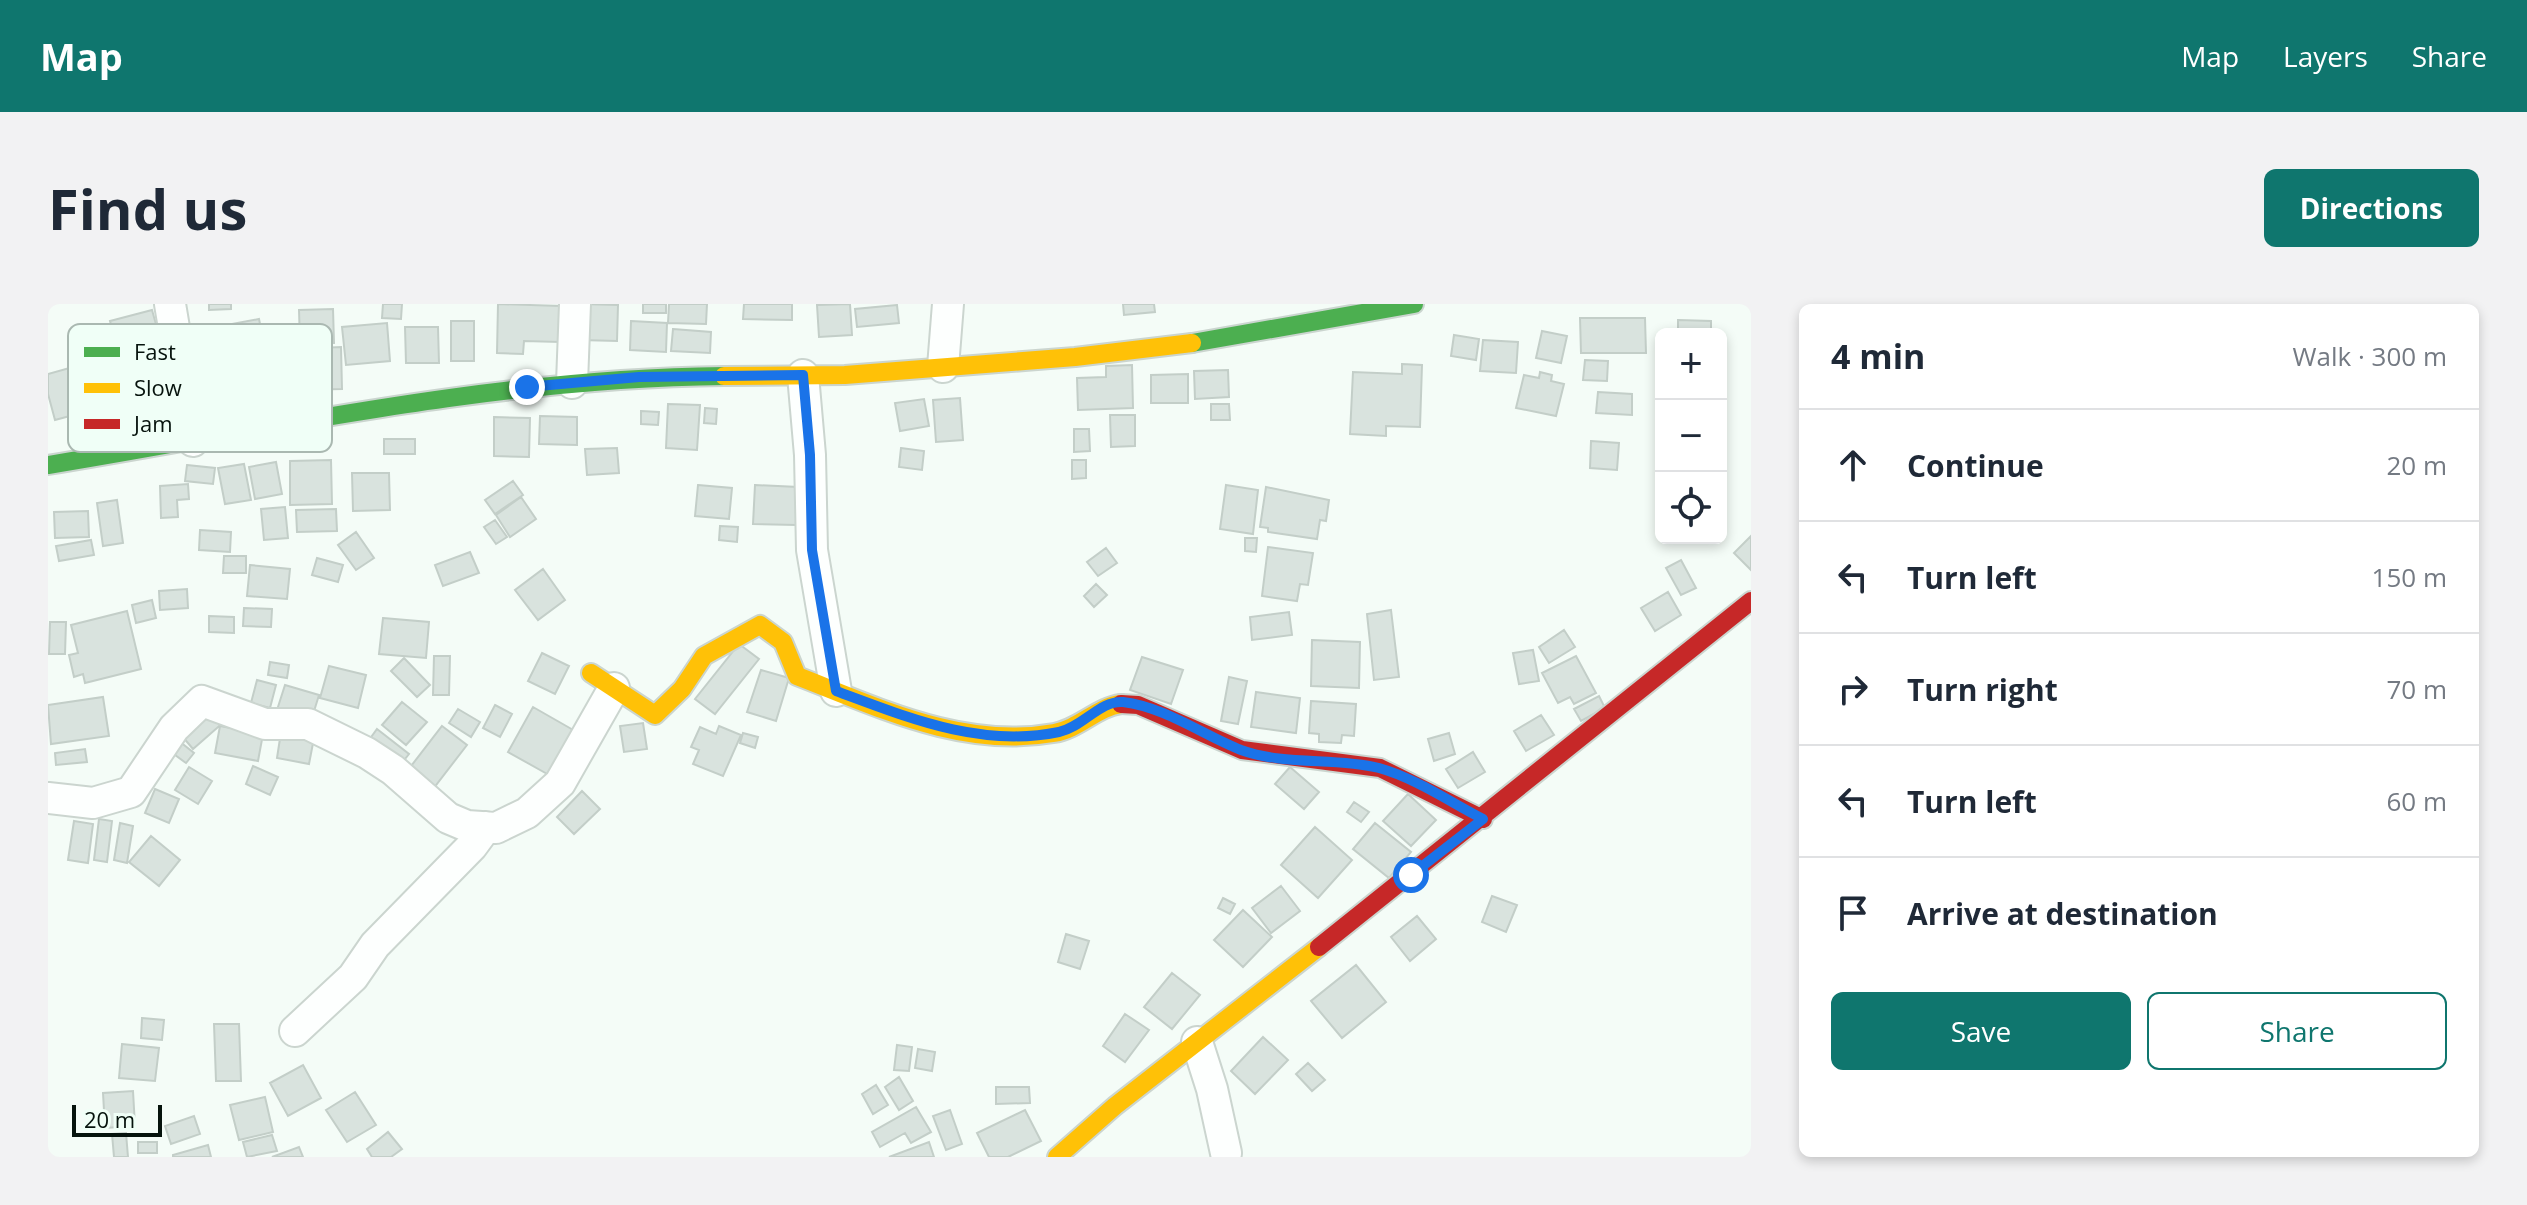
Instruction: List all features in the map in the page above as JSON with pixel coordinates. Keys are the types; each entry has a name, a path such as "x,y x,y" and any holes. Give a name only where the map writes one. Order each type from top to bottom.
{"street":[{"path":"170,304 173,324"},
{"path":"572,383 575,304"},
{"path":"943,367 948,304"},
{"path":"332,418 505,389 639,377 803,375 943,367 1162,348 1414,304"},
{"path":"803,375 810,455 812,550 836,691"},
{"path":"48,465 127,452"},
{"path":"1057,1157 1197,1042 1483,819 1751,601"},
{"path":"48,798 93,803 131,792 174,728 202,701 265,724 308,724 367,753 393,770 448,818 467,826 496,828 527,813 560,783 602,681 655,715 682,689 704,656 760,625 783,642 797,676 934,727 1005,737 1062,732 1089,719 1107,704 1138,705 1242,750 1380,768 1483,819"},
{"path":"295,1031 353,977 375,945 486,827"},
{"path":"1197,1042 1212,1089 1226,1153"}],"building":[{"path":"209,304 231,304 231,309 209,310"},
{"path":"383,304 402,304 401,319 382,318"},
{"path":"498,304 561,306 560,342 524,341 523,354 497,353"},
{"path":"582,304 618,305 617,341 581,340"},
{"path":"643,304 666,304 666,313 643,313"},
{"path":"669,304 707,304 706,324 668,323"},
{"path":"744,304 792,304 792,320 743,319"},
{"path":"850,304 852,335 819,337 817,305"},
{"path":"1123,304 1154,304 1155,312 1124,315"},
{"path":"897,305 899,323 857,327 855,309"},
{"path":"333,309 334,343 332,324 299,324 299,310"},
{"path":"152,310 156,324 111,324 110,321"},
{"path":"1580,318 1645,318 1646,353 1581,353"},
{"path":"259,319 260,324 232,324"},
{"path":"1678,320 1711,321 1711,328 1678,328"},
{"path":"451,321 474,321 474,361 451,361"},
{"path":"631,321 667,323 666,352 630,350"},
{"path":"387,323 390,361 346,365 342,327"},
{"path":"405,327 438,327 439,363 406,363"},
{"path":"673,329 711,332 710,353 671,351"},
{"path":"1542,331 1567,336 1561,363 1536,358"},
{"path":"1454,335 1479,339 1476,360 1451,356"},
{"path":"1483,340 1518,342 1516,373 1480,371"},
{"path":"332,347 341,347 342,389 332,389"},
{"path":"1585,360 1608,361 1607,381 1583,380"},
{"path":"1402,364 1422,365 1420,427 1386,426 1386,436 1350,434 1353,372 1402,374"},
{"path":"1132,365 1133,408 1078,410 1077,378 1106,377 1106,366"},
{"path":"68,368 68,417 55,420 48,394 48,374"},
{"path":"1228,370 1229,397 1195,399 1194,371"},
{"path":"1540,372 1552,375 1551,381 1564,384 1556,416 1516,408 1524,375 1539,378"},
{"path":"1188,374 1188,403 1151,403 1151,375"},
{"path":"1598,392 1632,394 1632,415 1596,413"},
{"path":"960,398 963,440 936,442 933,400"},
{"path":"924,399 929,426 900,431 895,403"},
{"path":"668,404 700,405 697,450 666,448"},
{"path":"1211,404 1229,404 1230,420 1211,420"},
{"path":"705,408 717,409 716,424 704,423"},
{"path":"641,411 659,412 658,425 641,424"},
{"path":"1110,415 1135,415 1135,446 1111,447"},
{"path":"540,416 577,417 577,445 539,444"},
{"path":"494,417 530,418 529,457 494,456"},
{"path":"1074,429 1089,429 1090,451 1074,452"},
{"path":"384,439 415,439 415,454 384,454"},
{"path":"1591,441 1619,443 1617,470 1590,468"},
{"path":"617,448 619,473 587,475 585,449"},
{"path":"901,448 924,451 922,470 899,467"},
{"path":"331,460 332,504 290,505 290,461"},
{"path":"1072,460 1086,460 1086,478 1072,479"},
{"path":"276,462 282,494 255,499 249,467"},
{"path":"244,464 251,500 225,504 218,468"},
{"path":"187,465 215,468 213,484 185,481"},
{"path":"352,473 389,473 390,510 353,511"},
{"path":"513,481 523,495 495,514 485,500"},
{"path":"188,484 189,499 177,500 178,517 161,518 160,486"},
{"path":"698,485 732,488 729,519 695,516"},
{"path":"755,485 798,487 796,525 753,524"},
{"path":"1226,485 1258,490 1253,534 1220,529"},
{"path":"1266,487 1329,500 1326,521 1320,520 1317,539 1268,532 1268,528 1260,527"},
{"path":"521,497 536,519 510,537 496,515"},
{"path":"117,500 123,543 103,546 97,503"},
{"path":"285,507 288,538 264,540 261,509"},
{"path":"336,509 337,531 297,532 296,510"},
{"path":"88,511 89,537 55,538 54,512"},
{"path":"495,520 507,537 496,544 484,527"},
{"path":"720,526 738,527 737,542 719,540"},
{"path":"200,530 231,532 230,552 199,550"},
{"path":"356,532 374,558 356,570 338,545"},
{"path":"1751,536 1751,570 1734,553"},
{"path":"1245,538 1257,538 1256,552 1245,551"},
{"path":"91,540 94,555 59,561 56,546"},
{"path":"1268,547 1313,553 1308,585 1300,584 1297,601 1262,596"},
{"path":"1106,548 1117,563 1098,576 1087,562"},
{"path":"470,552 479,573 443,586 435,565"},
{"path":"224,556 246,556 246,573 223,573"},
{"path":"317,558 343,565 338,582 312,575"},
{"path":"1681,560 1696,588 1681,595 1666,568"},
{"path":"250,565 290,569 287,599 247,596"},
{"path":"543,569 565,600 538,620 515,590"},
{"path":"1096,584 1107,595 1094,607 1084,596"},
{"path":"187,589 188,608 160,610 159,591"},
{"path":"1668,592 1681,615 1655,631 1641,608"},
{"path":"152,600 156,618 136,623 132,605"},
{"path":"244,608 272,609 271,627 243,626"},
{"path":"1391,610 1399,677 1374,680 1367,614"},
{"path":"127,611 141,669 85,683 83,674 74,677 69,655 78,653 71,625"},
{"path":"1289,612 1292,635 1252,640 1250,617"},
{"path":"209,616 234,617 234,633 209,632"},
{"path":"383,618 429,622 426,658 379,654"},
{"path":"50,622 66,622 65,654 49,654"},
{"path":"1564,630 1575,647 1549,663 1539,647"},
{"path":"1312,640 1360,642 1359,688 1311,686"},
{"path":"739,644 759,659 715,714 695,699"},
{"path":"1533,650 1539,681 1519,684 1513,653"},
{"path":"542,653 569,666 555,694 528,681"},
{"path":"434,656 450,656 449,695 433,695"},
{"path":"1576,656 1596,693 1574,704 1570,697 1558,703 1542,673"},
{"path":"1142,657 1183,670 1171,704 1130,690"},
{"path":"404,658 430,685 417,697 391,671"},
{"path":"270,662 289,665 287,678 268,675"},
{"path":"329,666 366,675 358,708 320,698"},
{"path":"761,670 789,678 776,721 747,712"},
{"path":"1229,677 1247,681 1238,724 1221,721"},
{"path":"257,680 276,685 270,708 251,703"},
{"path":"285,685 319,695 311,721 277,710"},
{"path":"1256,692 1300,698 1296,733 1251,727"},
{"path":"1599,696 1605,708 1581,721 1574,709"},
{"path":"103,697 109,736 51,744 48,705"},
{"path":"1311,701 1356,704 1354,736 1342,735 1341,743 1319,742 1319,734 1309,733"},
{"path":"402,702 427,722 406,745 382,725"},
{"path":"495,705 512,714 500,737 483,728"},
{"path":"533,707 575,731 549,775 508,752"},
{"path":"213,708 225,721 193,749 182,736"},
{"path":"458,709 480,722 471,737 449,723"},
{"path":"1541,715 1554,735 1526,751 1514,731"},
{"path":"643,723 647,749 624,752 620,726"},
{"path":"220,726 263,734 258,761 215,753"},
{"path":"442,726 467,745 433,789 408,770"},
{"path":"719,726 741,735 723,776 693,764 699,750 691,747 700,727 716,734"},
{"path":"377,729 409,754 401,764 369,740"},
{"path":"281,732 314,738 309,764 277,758"},
{"path":"743,733 758,737 755,748 740,743"},
{"path":"1449,733 1455,754 1434,761 1428,739"},
{"path":"179,741 194,753 186,763 171,752"},
{"path":"85,749 87,762 56,765 55,753"},
{"path":"1473,752 1485,772 1458,788 1446,769"},
{"path":"253,766 278,777 270,795 246,784"},
{"path":"189,767 212,781 198,804 175,790"},
{"path":"1290,767 1319,792 1304,809 1275,784"},
{"path":"155,789 179,799 169,823 145,813"},
{"path":"582,791 600,809 574,834 557,817"},
{"path":"1408,794 1436,820 1411,846 1383,821"},
{"path":"1354,802 1369,812 1361,822 1347,812"},
{"path":"99,819 112,821 107,862 94,860"},
{"path":"74,821 93,824 88,863 68,860"},
{"path":"120,823 133,826 127,863 114,860"},
{"path":"1375,823 1411,852 1389,878 1353,849"},
{"path":"1315,827 1352,860 1318,898 1281,865"},
{"path":"151,836 180,860 159,886 129,862"},
{"path":"1281,886 1300,911 1271,933 1252,908"},
{"path":"1492,896 1517,905 1506,932 1482,922"},
{"path":"1223,898 1235,904 1230,914 1218,908"},
{"path":"1243,910 1272,937 1243,967 1214,940"},
{"path":"1417,916 1436,939 1410,961 1391,937"},
{"path":"1066,934 1089,941 1080,969 1058,962"},
{"path":"1356,965 1386,1002 1342,1038 1311,1001"},
{"path":"1172,973 1200,995 1172,1029 1144,1007"},
{"path":"1125,1014 1149,1030 1125,1062 1103,1046"},
{"path":"142,1018 164,1020 162,1040 141,1038"},
{"path":"214,1024 239,1024 241,1081 216,1081"},
{"path":"1263,1037 1288,1060 1255,1094 1231,1071"},
{"path":"122,1044 159,1048 155,1081 119,1078"},
{"path":"897,1045 912,1047 909,1071 894,1070"},
{"path":"918,1049 935,1052 932,1071 915,1068"},
{"path":"1308,1063 1325,1080 1312,1091 1296,1074"},
{"path":"303,1065 321,1098 288,1116 270,1083"},
{"path":"899,1077 913,1101 899,1110 885,1087"},
{"path":"876,1085 888,1105 873,1114 862,1094"},
{"path":"996,1087 1029,1087 1030,1103 996,1104"},
{"path":"133,1091 135,1126 105,1128 103,1093"},
{"path":"355,1092 376,1125 347,1142 326,1110"},
{"path":"265,1097 273,1132 239,1140 230,1105"},
{"path":"916,1107 931,1132 911,1143 905,1133 880,1147 872,1132"},
{"path":"950,1110 962,1144 946,1150 933,1116"},
{"path":"1025,1110 1041,1141 1008,1157 989,1157 977,1133"},
{"path":"194,1116 200,1134 171,1144 165,1126"},
{"path":"388,1132 402,1149 391,1157 372,1157 367,1149"},
{"path":"126,1133 128,1157 114,1157 112,1134"},
{"path":"272,1135 277,1151 247,1157 243,1142"},
{"path":"138,1142 157,1142 157,1153 138,1153"},
{"path":"929,1142 934,1157 889,1157"},
{"path":"208,1145 211,1157 173,1157 173,1155"},
{"path":"299,1147 303,1157 272,1157"}],"traffic: fast":[{"path":"1192,343 1414,304"},
{"path":"332,416 554,386 724,376"},
{"path":"48,465 122,452"}],"traffic: slow":[{"path":"724,376 845,375 1075,357 1192,343"},
{"path":"591,673 655,715 682,689 704,656 760,625 783,642 797,676 891,712 955,730 987,735 1054,733 1121,704"},
{"path":"1057,1157 1115,1106 1319,947"}],"traffic: jam":[{"path":"1319,947 1751,601"},
{"path":"1121,704 1138,705 1242,750 1380,768 1483,819"}],"route":[{"path":"527,387 639,377 803,375 810,455 812,550 836,691 934,727 1005,737 1062,732 1089,719 1107,704 1123,702 1175,719 1242,750 1380,768 1483,819 1411,875"}]}
